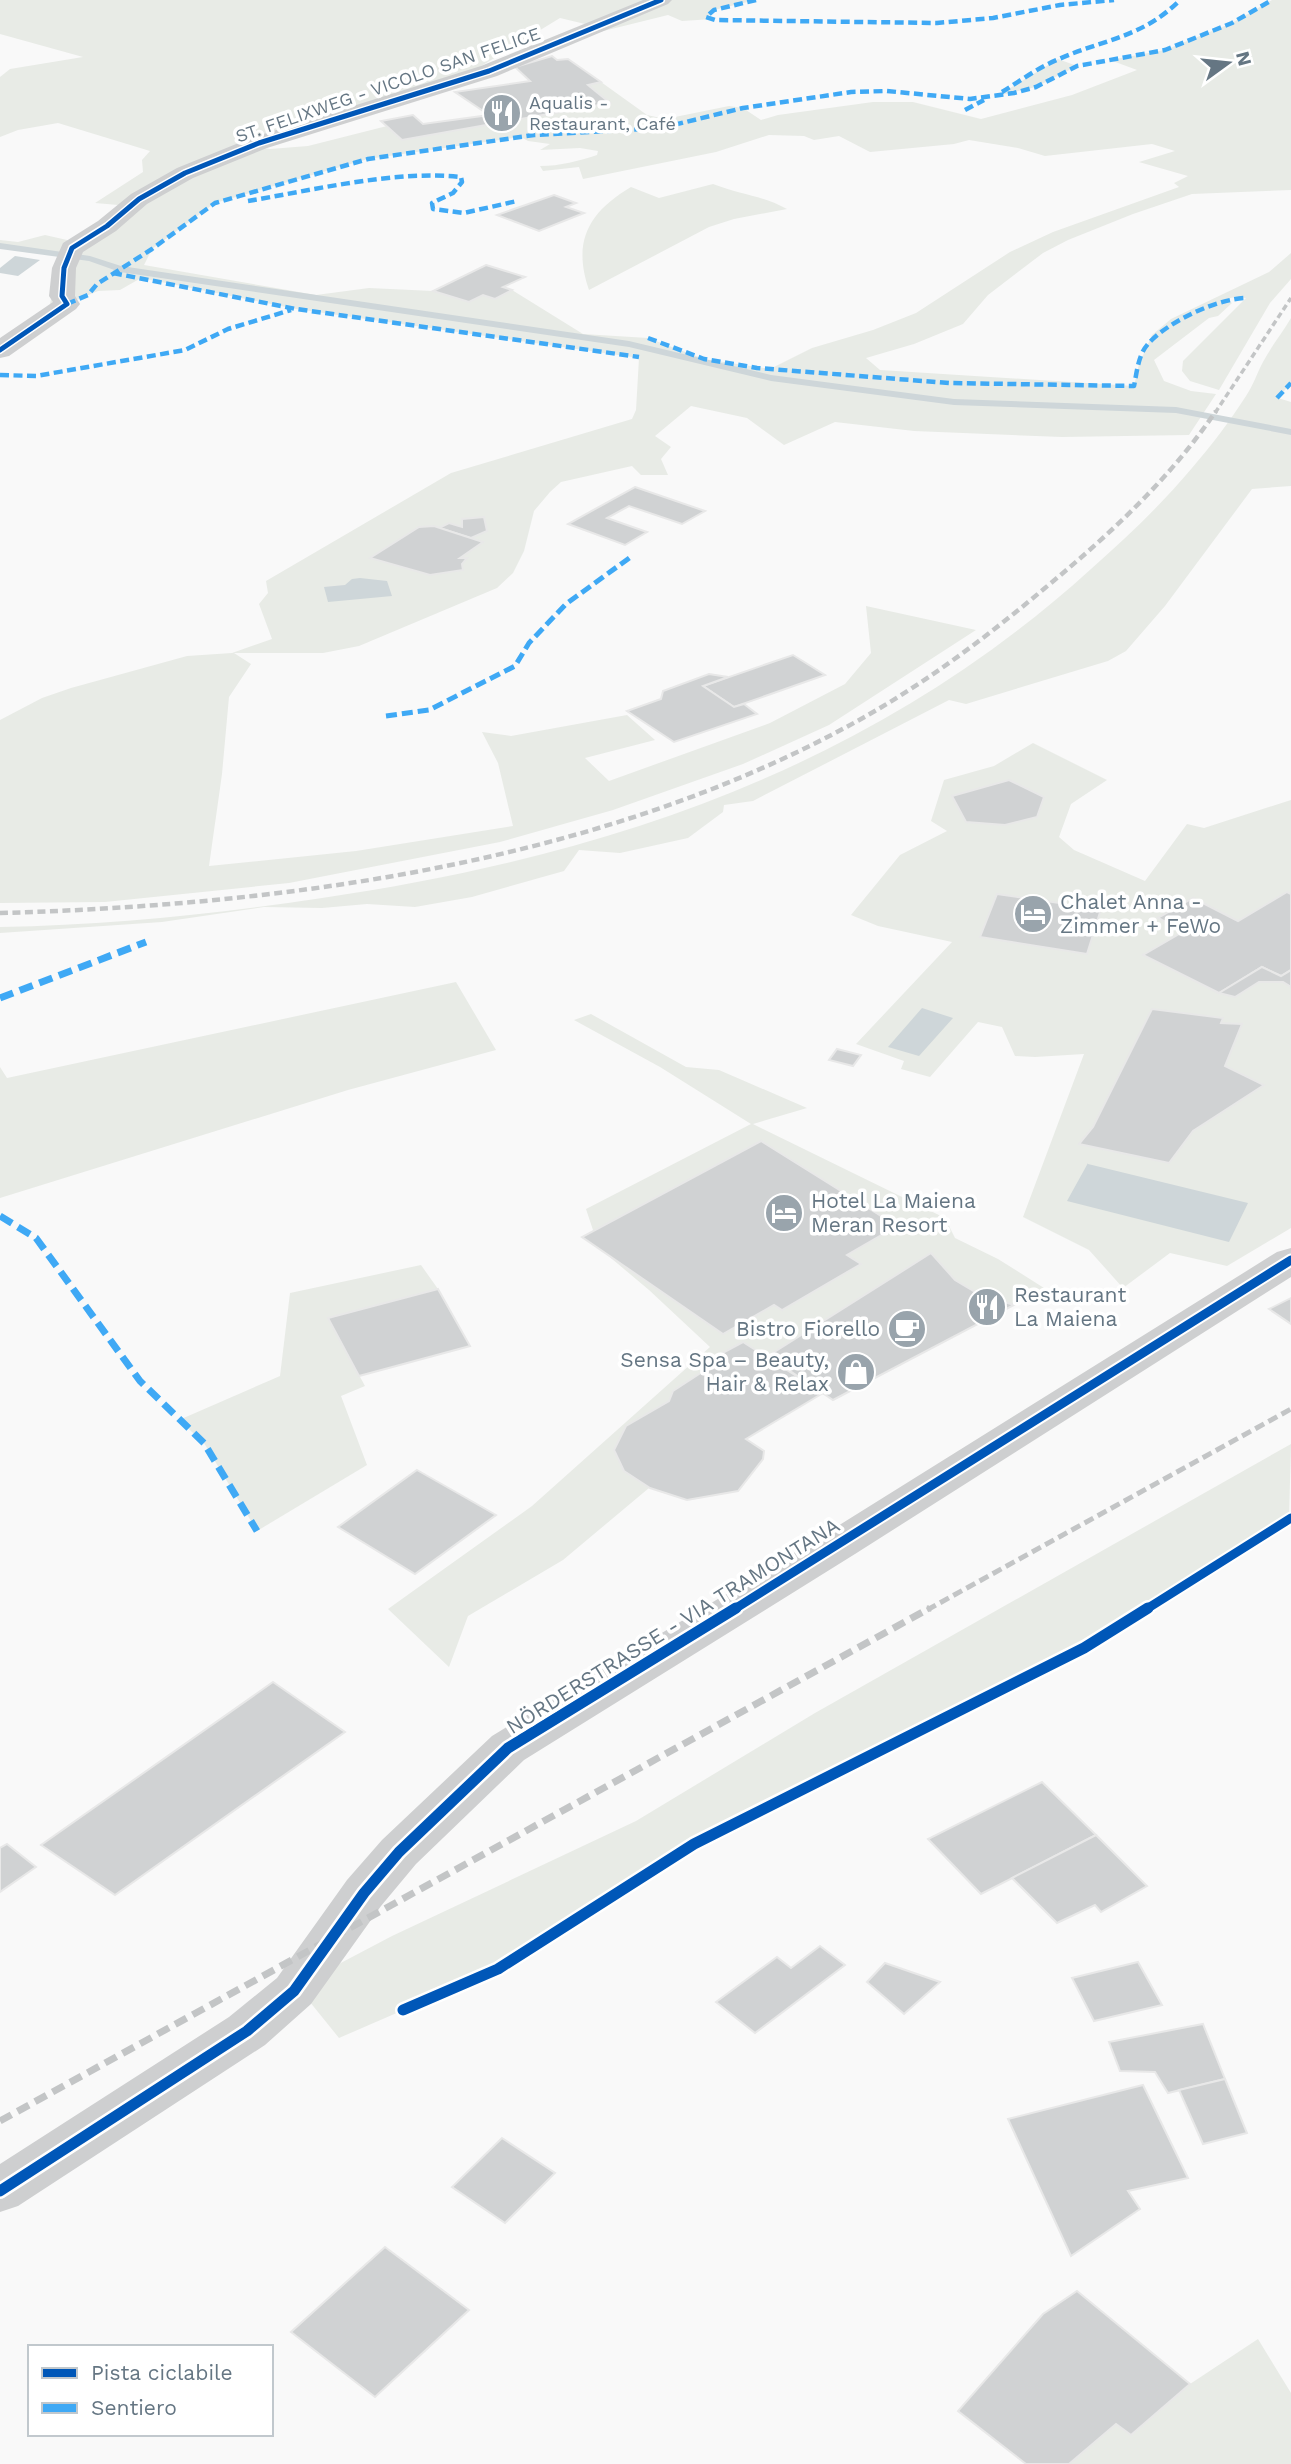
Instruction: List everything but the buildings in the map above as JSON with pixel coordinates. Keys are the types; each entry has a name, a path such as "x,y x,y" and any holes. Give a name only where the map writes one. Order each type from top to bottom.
{"street":[{"name":"ST. FELIXWEG - VICOLO SAN FELICE","path":"0,350 67,304 62,296 64,268 72,248 107,226 139,199 185,173 260,143 489,71 661,0"},
{"name":"NÖRDERSTRASSE - VIA TRAMONTANA","path":"0,2191 247,2031 293,1991 364,1893 399,1852 508,1748 840,1544 1291,1260"}],"shaded area":[{"path":"0,0 650,0 585,24 560,18 478,68 183,166 252,146 270,149 308,146 387,126 402,140 609,103 588,85 601,82 647,115 665,119 729,106 743,108 761,120 778,115 873,102 913,102 981,119 1072,95 1137,70 1110,60 1165,50 1232,23 1272,0 1291,0 1291,190 1192,194 1133,214 1043,253 988,295 963,324 914,344 866,358 880,370 1134,386 1139,364 1152,335 1171,319 1269,272 1291,253 1291,279 1270,303 1219,390 1190,381 1182,371 1183,361 1246,298 1226,299 1232,303 1218,316 1209,318 1154,360 1164,381 1191,391 1216,394 1189,435 1062,437 914,431 835,422 784,445 747,418 691,406 655,436 671,447 661,459 668,475 641,475 632,466 561,482 534,511 524,551 513,573 497,588 359,646 323,653 234,653 251,664 229,697 209,866 356,851 513,826 498,763 482,732 511,736 627,715 655,740 585,758 609,781 770,723 845,684 871,653 866,606 976,630 829,725 743,764 613,810 500,842 289,883 105,902 0,903 0,720 42,698 71,688 187,656 232,653 272,639 259,604 268,593 266,581 451,473 632,419 636,410 639,358 296,309 141,278 120,290 98,291 67,304 50,304 60,256 0,248 0,240 18,242 45,235 67,240 72,248 130,206 95,203 143,172 142,160 150,151 58,123 18,130 0,137 0,77 10,69 83,57 0,34","holes":["769,135 804,136 814,140 839,136 870,152 954,144 969,140 1018,148 1045,156 1152,144 1175,151 1139,162 1188,176 1174,183 1179,187 1053,232 1010,252 916,313 873,330 812,348 770,369 704,359 648,338 583,334 512,290 495,299 483,295 469,302 433,291 369,288 316,295 144,265 152,249 215,203 368,159 521,137 528,141 550,144 540,150 580,148 598,151 597,155 576,161 540,166 543,171 579,167 583,179 716,152"]},
{"path":"661,0 756,0 714,10 707,17 713,19 682,21 668,15 567,40"},
{"path":"1058,59 1077,66 1036,87 997,96"},
{"path":"713,184 787,209 734,219 709,227 589,290 582,257 584,242 588,230 604,207 631,187 659,198"},
{"path":"15,256 40,260 18,276 0,273 0,268"},
{"path":"1291,318 1291,383 1278,398 1291,402 1291,486 1252,489 1165,606 1126,651 1108,661 966,704 949,700 753,801 724,805 723,812 688,838 620,853 579,850 564,871 472,897 415,907 367,904 322,908 264,907 162,922 0,933 0,927 81,924 202,914 322,898 429,880 533,857 634,828 732,792 828,749 919,698 1007,638 1118,545 1168,495 1220,433 1248,392 1266,356"},
{"path":"352,579 387,581 392,596 328,602 324,587 345,585"},
{"path":"1033,743 1107,780 1071,804 1059,837 1074,850 1145,881 1187,824 1204,828 1291,800 1291,1228 1227,1266 1170,1253 1123,1288 1089,1250 1023,1217 1084,1054 1015,1056 1002,1027 978,1022 930,1077 901,1069 904,1061 856,1044 952,942 878,926 851,915 900,855 947,831 931,821 944,780 994,766"},
{"path":"456,982 496,1050 348,1090 0,1198 0,1067 7,1078"},
{"path":"922,1008 953,1018 919,1056 888,1047"},
{"path":"591,1014 686,1067 719,1070 807,1108 753,1124 945,1218 955,1238 998,1259 1044,1288 833,1400 822,1393 746,1439 764,1451 763,1459 738,1491 687,1500 649,1488 563,1560 468,1616 449,1667 388,1609 532,1506 710,1347 599,1248 586,1209 751,1124 660,1067 574,1020"},
{"path":"1088,1163 1248,1203 1229,1242 1067,1201"},
{"path":"421,1265 438,1289 328,1318 365,1386 341,1396 367,1465 257,1531 204,1443 179,1420 280,1376 290,1293"},
{"path":"1291,1444 1289,1519 1084,1648 694,1844 498,1969 339,2038 297,1986 392,1936 636,1821 815,1713"},
{"path":"1258,2339 1291,2393 1291,2464 1069,2464 1116,2424 1132,2435 1190,2384"}],"waterway":[{"path":"0,246 90,259 120,269 629,344 771,378 954,402 1176,410 1291,432"}],"railway":[{"path":"1215,413 1291,298"},
{"path":"0,913 220,899 332,886 443,867 552,841 659,809 762,768 886,705 1001,624 1092,548 1137,505 1178,460 1216,411"},
{"path":"927,1610 1291,1409"},
{"path":"0,2121 930,1608"}],"marked path":[{"path":"756,0 714,10 706,17 715,20 937,23 993,18 1060,5 1114,0"},
{"path":"1002,92 1058,59 1126,37 1169,11 1180,0"},
{"path":"67,304 88,295 97,284 152,249 215,203 368,159 534,135 661,128 743,108 851,92 887,91 970,99 1014,93 1036,87 1077,66 1165,50 1232,23 1272,0"},
{"path":"965,110 984,100"},
{"path":"248,201 360,182 443,175 461,177 462,182 453,193 432,203 433,209 464,213 517,201"},
{"path":"113,273 296,309 639,357"},
{"path":"648,338 704,359 757,368 949,383 1134,386 1142,353 1155,337 1210,306 1247,298"},
{"path":"0,375 36,376 185,350 228,329 291,310"},
{"path":"1277,398 1291,383"},
{"path":"386,716 429,710 515,666 529,643 566,604 632,556"},
{"path":"0,998 146,942"},
{"path":"0,1216 36,1238 140,1381 204,1443 257,1531"}],"cycle path":[{"path":"0,350 67,304 62,296 64,268 72,248 107,226 139,199 185,173 259,143 489,71 661,0"},
{"path":"0,2191 247,2031 294,1991 364,1893 399,1852 508,1748 840,1544 1291,1260"},
{"path":"403,2010 498,1969 694,1844 1084,1648 1291,1518"}],"place":[{"name":"Aqualis - Restaurant, Café","path":"502,113"},
{"name":"Chalet Anna - Zimmer + FeWo","path":"1033,914"},
{"name":"Hotel La Maiena Meran Resort","path":"784,1213"},
{"name":"Restaurant La Maiena","path":"987,1307"},
{"name":"Bistro Fiorello","path":"907,1329"},
{"name":"Sensa Spa – Beauty, Hair & Relax","path":"856,1372"}]}
